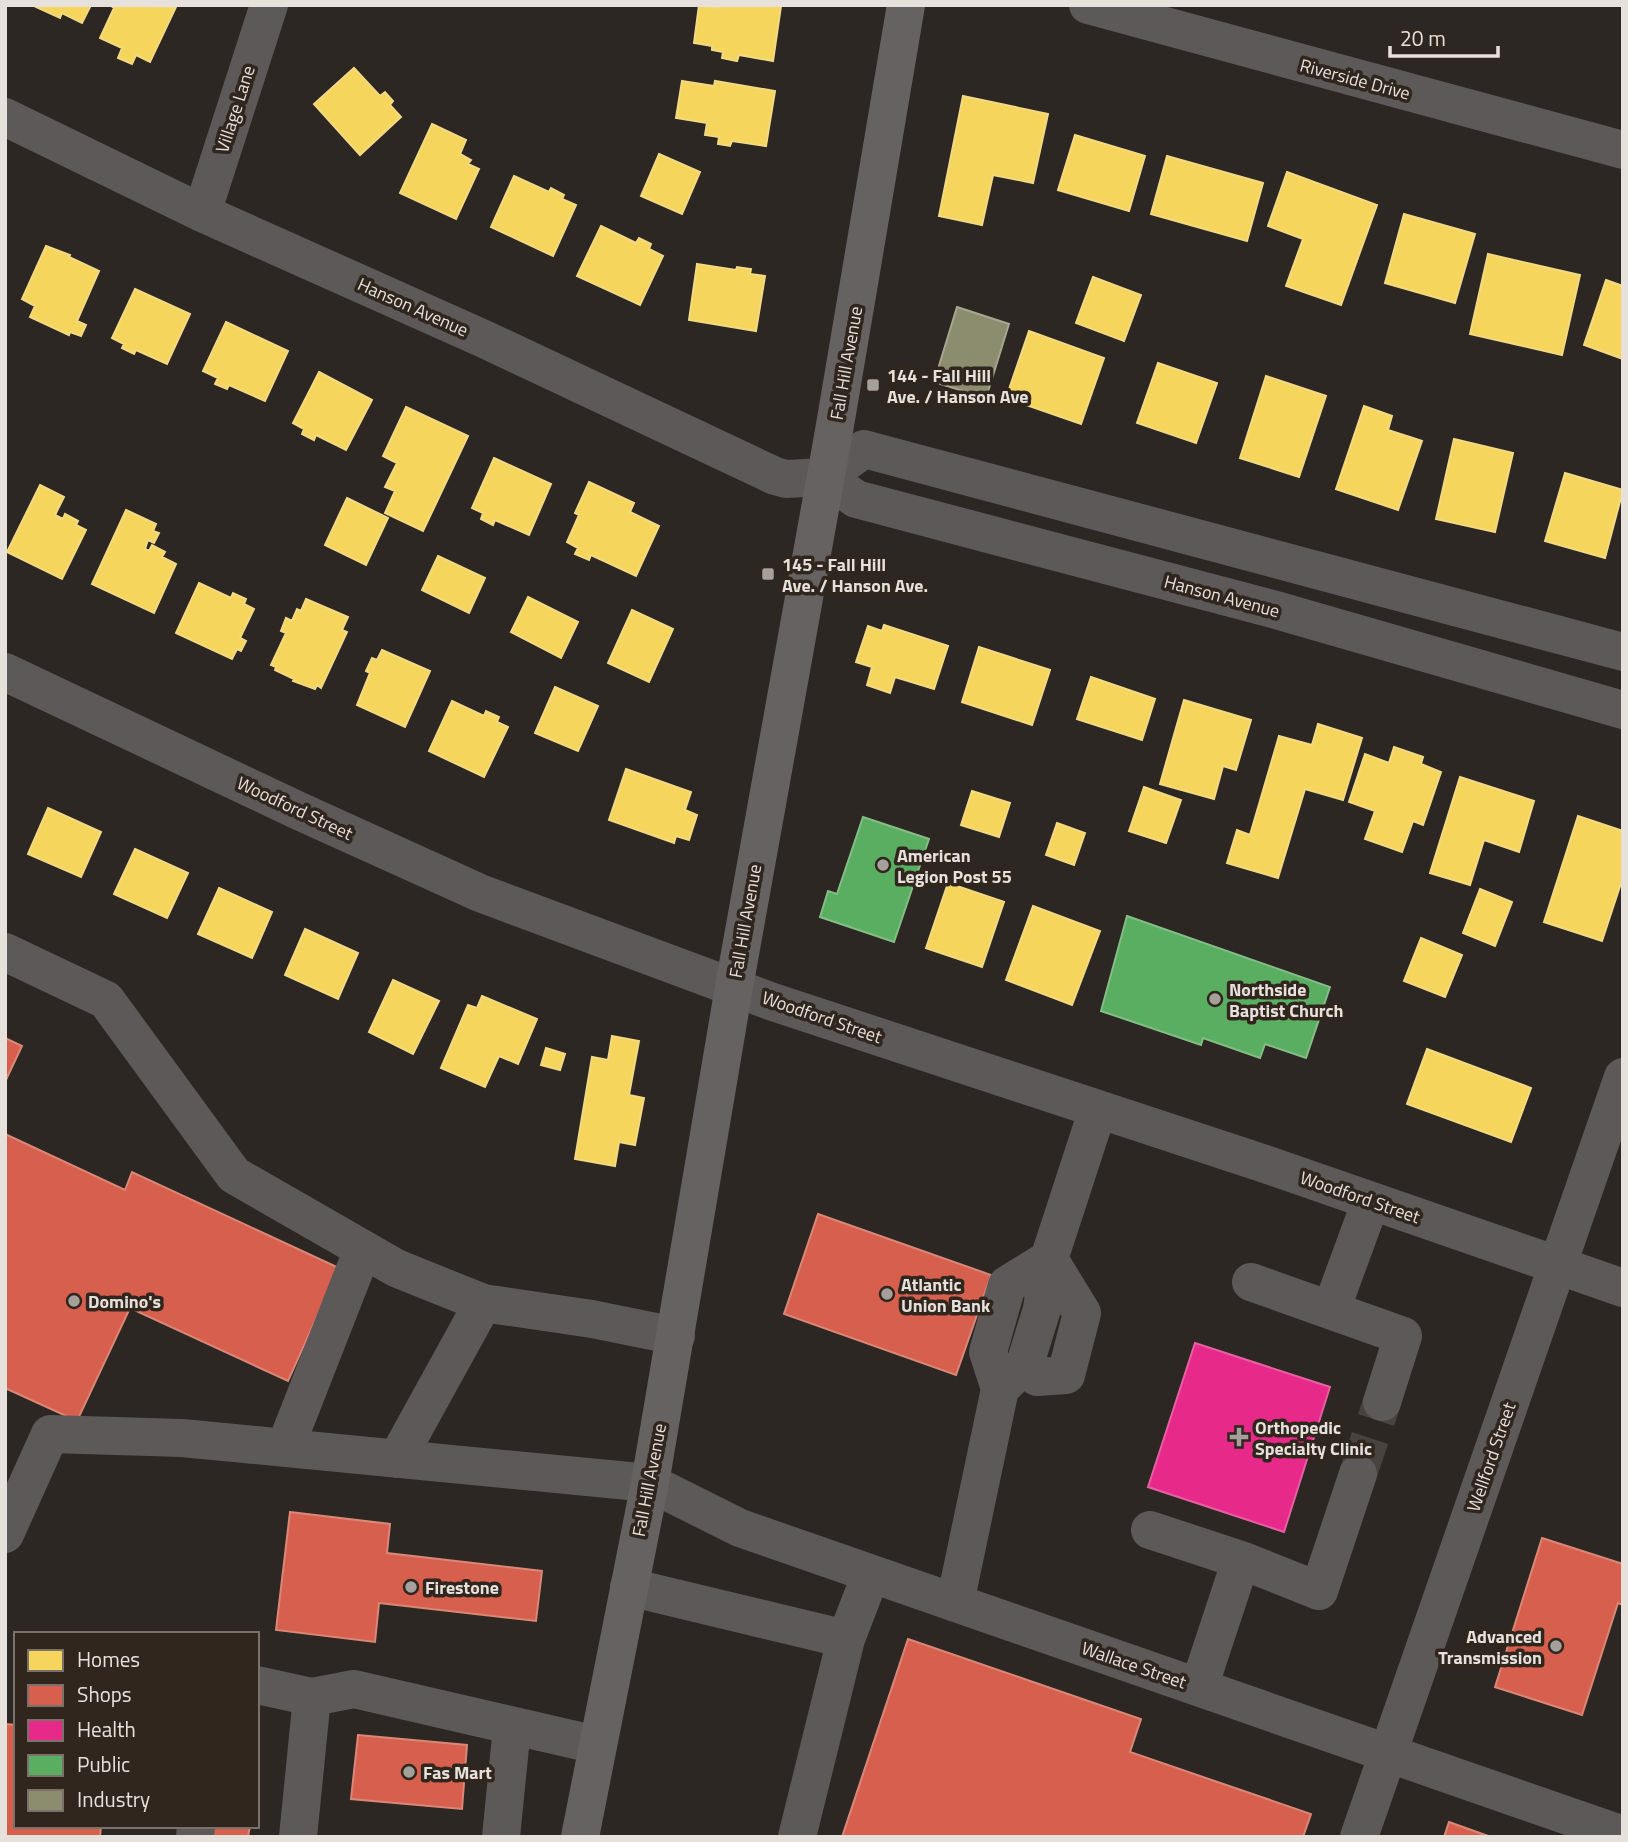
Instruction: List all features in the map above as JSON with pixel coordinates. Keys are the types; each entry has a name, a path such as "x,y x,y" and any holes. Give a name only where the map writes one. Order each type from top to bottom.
{"main road":[{"name":"Fall Hill Avenue","path":"580,1837 650,1483 906,5"}],"street":[{"name":"Village Lane","path":"202,213 269,5"},
{"name":"Riverside Drive","path":"1088,5 1623,150"},
{"name":"Hanson Avenue","path":"5,117 202,213 484,340 775,476 786,479 825,477 856,499 1276,610 1623,710"},
{"path":"825,477 864,449 1623,652"},
{"path":"1276,610 1288,562"},
{"name":"Woodford Street","path":"5,672 480,893 734,987 1623,1288"},
{"path":"5,952 106,1000 234,1175 396,1268 484,1303 592,1319 676,1336"},
{"name":"Wellford Street","path":"1359,1837 1623,1076"},
{"path":"1000,1389 1037,1377 1053,1330 1049,1259 1098,1109"},
{"path":"1331,1310 1371,1201"},
{"path":"285,1448 363,1249"},
{"path":"955,1603 1000,1389 988,1352 1007,1285 1049,1259"},
{"path":"1251,1282 1403,1336 1382,1402"},
{"path":"397,1459 484,1303"},
{"path":"5,1535 50,1434 182,1438 650,1483"},
{"path":"1150,1530 1241,1560 1319,1591 1357,1474"},
{"name":"Wallace Street","path":"650,1483 740,1528 1623,1835"},
{"path":"1199,1687 1241,1560"},
{"path":"797,1837 846,1639 871,1574"},
{"path":"629,1587 846,1639"},
{"path":"259,1685 312,1698 354,1689 597,1745"},
{"path":"298,1837 312,1698"},
{"path":"501,1837 512,1727"}],"building: Homes":[{"path":"32,5 91,5 82,23 62,13 60,18"},
{"path":"110,5 176,7 150,62 136,55 132,64 118,58 122,48 100,38 114,8"},
{"path":"699,5 719,8 720,5 781,6 773,61 739,55 737,61 722,58 723,52 712,50 712,46 694,43"},
{"path":"354,68 380,96 385,92 393,101 390,105 401,117 360,155 314,104"},
{"path":"682,81 714,86 715,81 775,91 766,146 732,141 730,146 718,144 719,137 705,135 707,123 676,118"},
{"path":"963,96 1048,114 1033,183 993,175 982,225 939,216"},
{"path":"432,124 466,140 460,154 471,160 468,164 479,169 456,219 400,193"},
{"path":"1075,135 1145,156 1129,211 1058,190"},
{"path":"659,154 700,172 682,214 641,196"},
{"path":"1167,156 1263,183 1247,241 1151,214"},
{"path":"1287,172 1377,205 1341,305 1286,286 1303,239 1268,226"},
{"path":"514,176 549,192 551,188 564,195 562,199 576,205 553,256 491,227"},
{"path":"1404,214 1475,234 1455,303 1385,283"},
{"path":"601,226 636,243 639,238 651,244 649,249 663,256 640,305 577,276"},
{"path":"46,246 99,271 77,321 86,325 81,336 70,332 69,335 30,317 35,306 22,299"},
{"path":"1488,254 1580,275 1562,355 1470,334"},
{"path":"697,264 736,270 737,267 751,269 750,274 765,276 756,331 689,320"},
{"path":"1093,277 1141,295 1124,341 1076,323"},
{"path":"1606,280 1623,286 1623,359 1584,345"},
{"path":"135,289 190,314 167,364 136,350 134,354 122,348 124,344 112,338"},
{"path":"226,322 288,351 265,401 229,385 227,389 215,384 218,378 203,371"},
{"path":"1029,331 1104,358 1081,424 1006,398"},
{"path":"1158,363 1217,383 1196,443 1137,423"},
{"path":"319,372 372,400 346,450 316,435 314,440 302,434 304,429 293,423"},
{"path":"1266,376 1326,396 1299,477 1240,458"},
{"path":"1364,406 1392,416 1388,430 1422,441 1398,510 1336,489"},
{"path":"406,407 468,436 423,531 385,513 395,491 385,487 397,463 383,456"},
{"path":"1454,439 1513,453 1495,532 1436,519"},
{"path":"494,458 551,484 529,535 495,520 493,525 481,519 483,513 472,508"},
{"path":"1565,473 1623,490 1605,558 1545,541"},
{"path":"589,482 634,503 630,512 659,526 636,576 591,555 589,560 575,554 578,548 567,542 579,515 575,513"},
{"path":"40,485 64,497 55,515 63,519 65,514 78,521 76,525 86,530 62,579 7,552"},
{"path":"347,498 388,518 366,565 325,545"},
{"path":"126,510 156,524 153,531 159,533 154,543 148,540 145,549 149,551 152,545 165,552 162,557 176,564 154,613 92,584"},
{"path":"438,556 485,578 469,613 422,590"},
{"path":"199,583 231,598 233,593 246,599 244,604 254,609 240,638 246,641 241,651 237,649 232,659 176,633"},
{"path":"528,597 578,622 561,658 511,632"},
{"path":"306,599 348,617 342,630 347,632 321,688 317,685 315,689 293,681 294,679 275,670 276,667 271,665 286,633 281,631 286,618 292,621 297,609 301,611"},
{"path":"632,610 673,629 649,682 608,663"},
{"path":"884,625 948,646 934,689 895,677 890,693 867,685 872,667 856,662 868,626 882,631"},
{"path":"979,647 1050,670 1032,725 962,702"},
{"path":"382,650 430,671 405,727 357,705 370,673 366,671 372,658 377,660"},
{"path":"1091,677 1155,699 1142,740 1077,719"},
{"path":"555,687 598,706 578,751 535,733"},
{"path":"1184,700 1251,720 1236,770 1223,766 1214,799 1160,784"},
{"path":"452,701 484,716 486,711 499,717 497,722 508,727 484,777 429,751"},
{"path":"1318,724 1362,738 1343,800 1305,789 1278,878 1227,863 1237,830 1250,835 1279,736 1312,745"},
{"path":"1394,747 1423,757 1421,764 1441,772 1423,825 1413,821 1402,852 1365,839 1375,811 1349,802 1365,754 1389,763"},
{"path":"626,769 691,792 685,810 697,815 689,840 676,836 674,843 609,820"},
{"path":"1460,777 1534,801 1519,852 1484,840 1470,885 1430,873"},
{"path":"1144,787 1181,800 1166,843 1129,831"},
{"path":"972,791 1010,803 999,837 961,825"},
{"path":"48,808 101,832 81,877 28,854"},
{"path":"1578,816 1623,831 1623,877 1602,941 1544,922"},
{"path":"1057,823 1085,833 1074,865 1046,855"},
{"path":"135,849 188,873 167,918 114,894"},
{"path":"948,883 1004,902 982,967 926,948"},
{"path":"219,888 272,912 252,958 198,934"},
{"path":"1480,889 1512,902 1495,946 1463,933"},
{"path":"1033,906 1100,931 1072,1005 1006,980"},
{"path":"305,929 358,953 338,999 285,975"},
{"path":"1421,938 1462,955 1445,997 1404,981"},
{"path":"393,980 439,1001 413,1054 369,1032"},
{"path":"482,996 537,1019 518,1064 499,1056 485,1087 441,1068 468,1005 477,1008"},
{"path":"612,1036 639,1041 629,1095 644,1098 635,1145 619,1142 615,1166 575,1159 592,1057 608,1060"},
{"path":"546,1048 565,1054 560,1070 541,1065"},
{"path":"1427,1049 1531,1088 1511,1142 1407,1104"}],"building: Shops":[{"path":"5,1038 22,1046 5,1082"},
{"path":"5,1134 125,1190 132,1172 339,1268 288,1381 130,1308 77,1421 5,1388"},
{"name":"Atlantic Union Bank","path":"818,1214 991,1275 956,1375 784,1314"},
{"name":"Firestone","path":"290,1512 390,1524 387,1553 542,1571 536,1621 379,1603 375,1642 276,1630"},
{"name":"Advanced Transmission","path":"1542,1538 1623,1564 1623,1605 1618,1603 1582,1715 1495,1687"},
{"path":"908,1639 1141,1719 1130,1752 1311,1814 1303,1837 842,1837"},
{"path":"5,1724 14,1725 14,1828 101,1828 100,1837 5,1837"},
{"name":"Fas Mart","path":"358,1735 467,1745 462,1809 351,1799"},
{"path":"1449,1822 1491,1837 1444,1837"},
{"path":"207,1828 250,1828 248,1837 206,1837"}],"building: Health":[{"name":"Orthopedic Specialty Clinic","path":"1195,1343 1330,1387 1284,1532 1148,1487"}],"building: Public":[{"name":"American Legion Post 55","path":"863,817 929,839 894,942 820,917 828,891 837,894"},
{"name":"Northside Baptist Church","path":"1127,916 1330,987 1306,1058 1265,1044 1260,1058 1203,1038 1201,1045 1101,1011"}],"building: Industry":[{"path":"957,307 1009,324 986,398 934,382"}],"tunnel":[{"path":"1358,1474 1382,1402"}],"place":[{"name":"144 - Fall Hill Ave. / Hanson Ave","path":"873,385"},
{"name":"145 - Fall Hill Ave. / Hanson Ave.","path":"768,574"},
{"name":"American Legion Post 55","path":"883,865"},
{"name":"Northside Baptist Church","path":"1215,999"},
{"name":"Atlantic Union Bank","path":"887,1294"},
{"name":"Domino's","path":"74,1301"},
{"name":"Orthopedic Specialty Clinic","path":"1239,1437"},
{"name":"Firestone","path":"411,1587"},
{"name":"Advanced Transmission","path":"1556,1646"},
{"name":"Fas Mart","path":"409,1772"}]}
